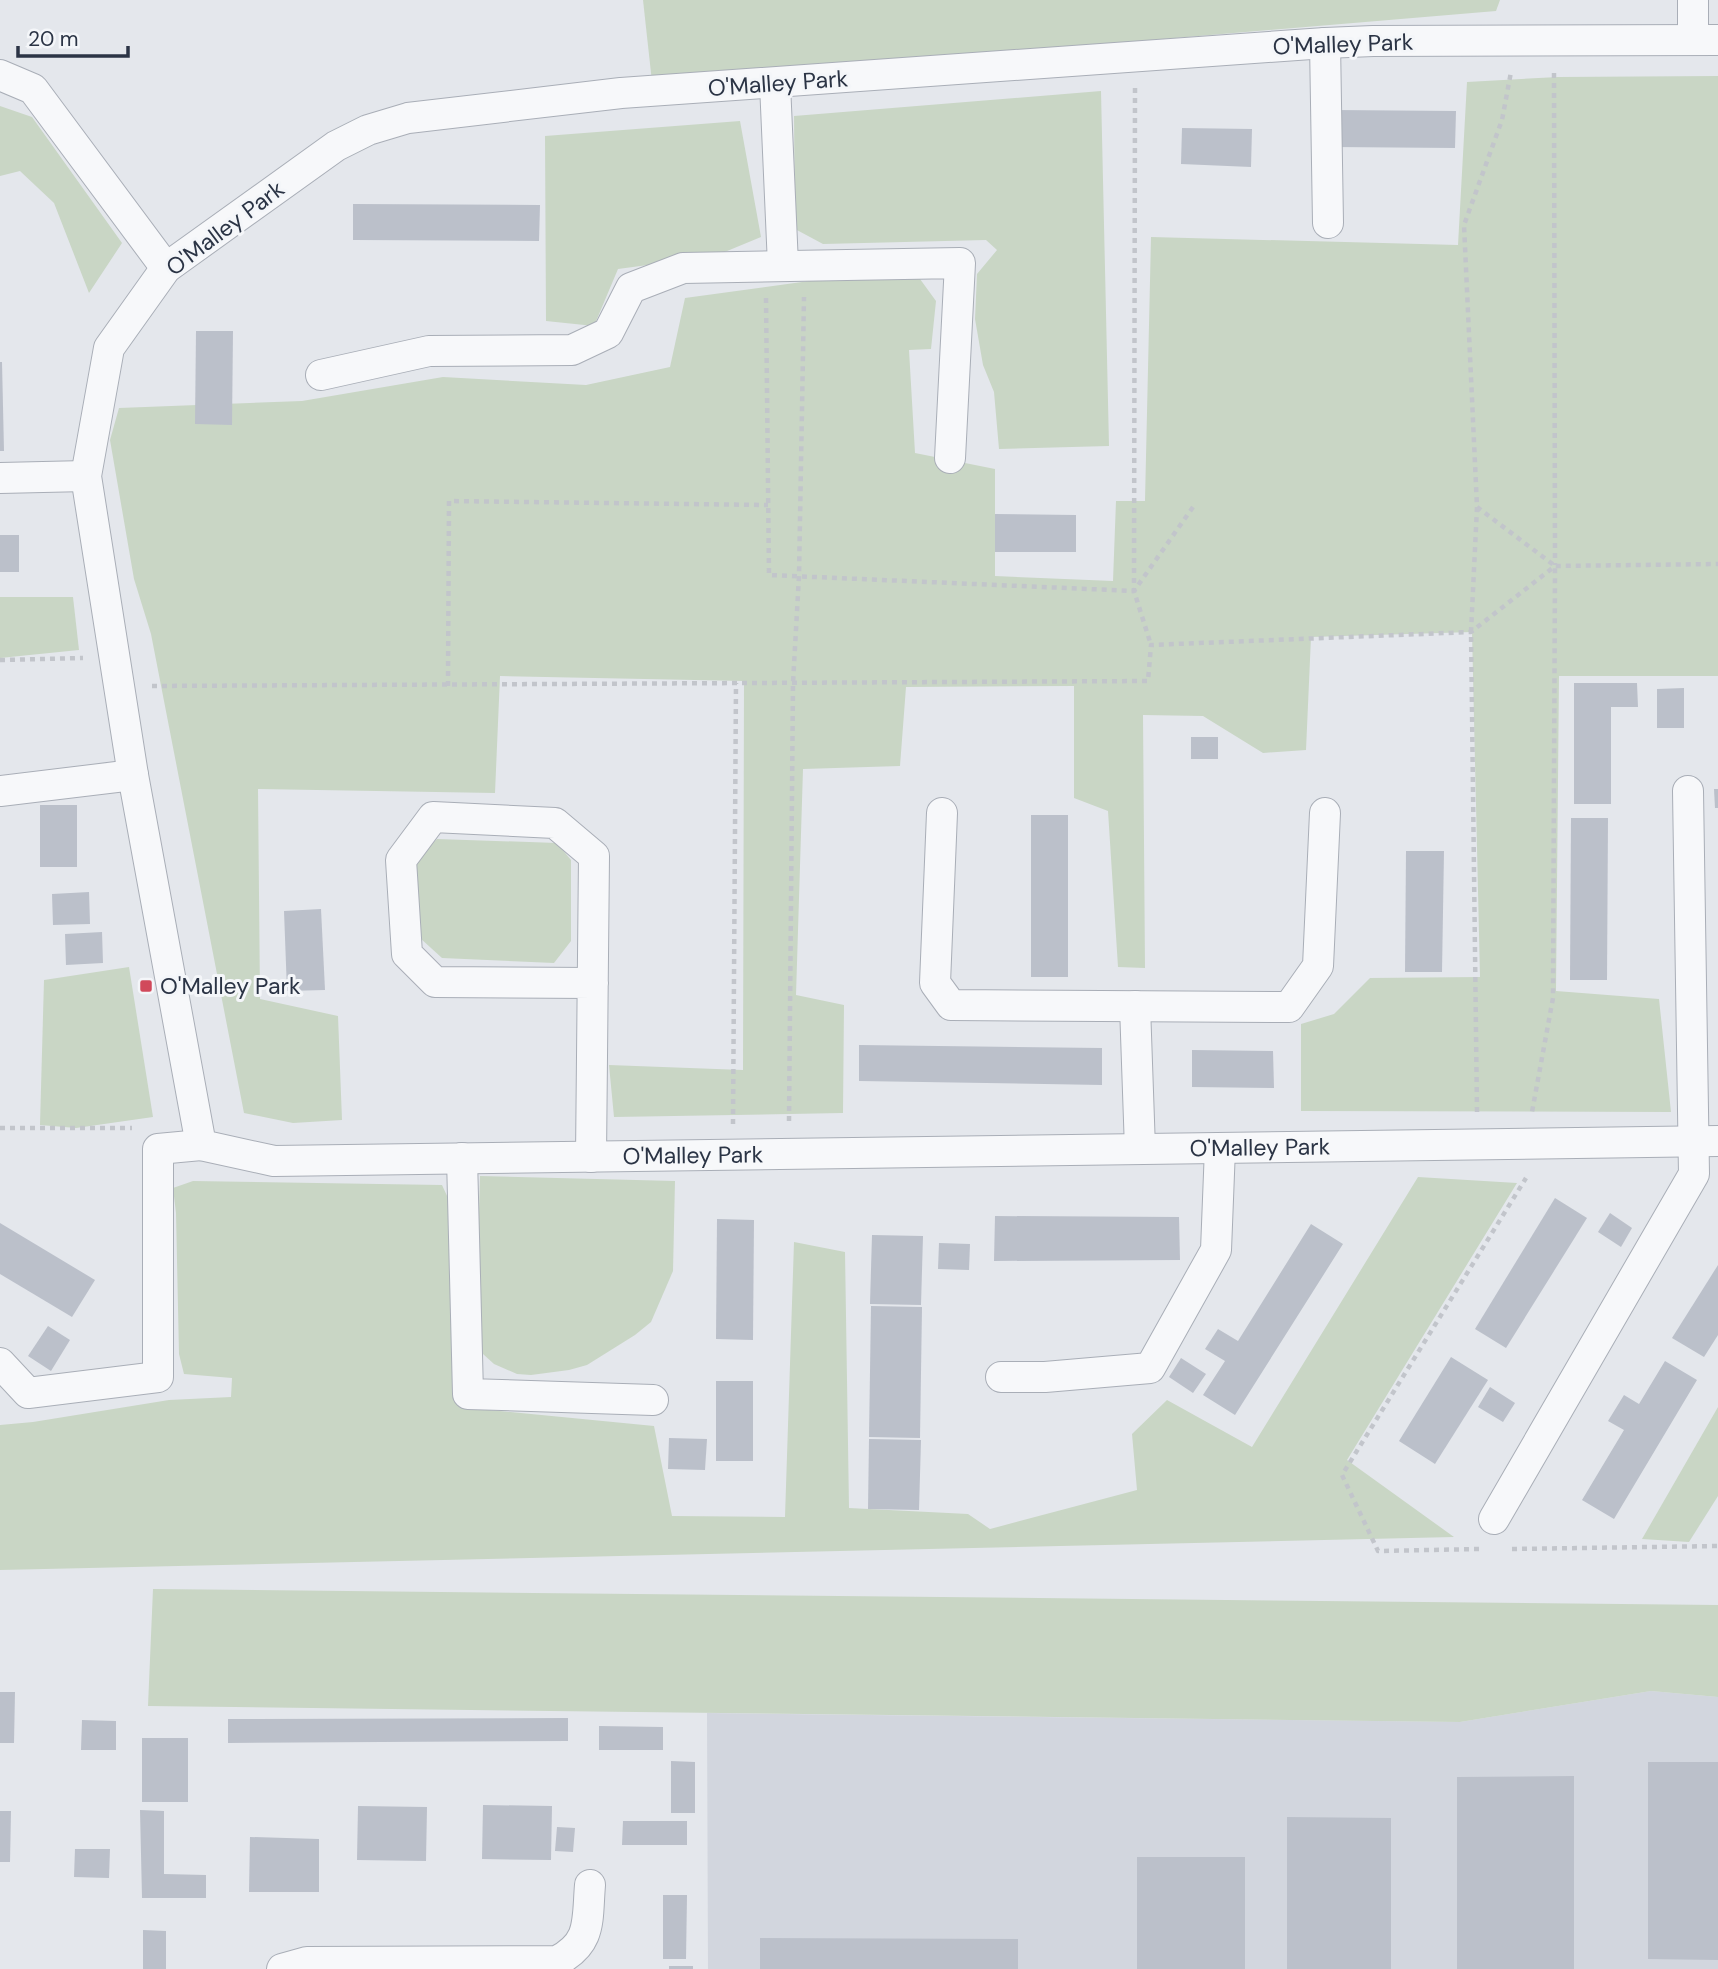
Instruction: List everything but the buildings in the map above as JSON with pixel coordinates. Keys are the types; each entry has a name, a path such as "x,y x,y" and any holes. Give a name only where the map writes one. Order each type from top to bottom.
{"street":[{"path":"1693,0 1705,40"},
{"name":"O'Malley Park","path":"1705,40 1325,43 610,95 408,118 368,130 335,146 166,268 109,348 86,475 133,775 201,1145 274,1161 1477,1145 1529,1156 1705,1142"},
{"path":"1325,43 1328,223"},
{"path":"0,75 33,89 166,268"},
{"path":"775,84 785,266"},
{"path":"321,375 429,351 572,350 608,333 631,288 684,268 960,263 950,458"},
{"path":"0,478 86,475"},
{"path":"0,791 133,775"},
{"path":"1494,1519 1694,1174 1705,1142 1688,791"},
{"path":"942,813 934,983 951,1004 1289,1007 1318,967 1325,813"},
{"path":"591,1157 593,983 594,856 555,823 433,817 401,860 407,954 435,982 593,983"},
{"path":"1135,1006 1140,1149"},
{"path":"0,1363 28,1393 158,1377 158,1149 201,1145"},
{"path":"1001,1377 1045,1377 1150,1368 1216,1250 1220,1148"},
{"path":"462,1158 468,1394 653,1400"},
{"path":"282,1969 307,1962 557,1961 574,1952 586,1931 590,1885"}],"path":[{"path":"1477,1145 1471,632 1477,507 1464,225 1502,120 1517,40"},
{"path":"1487,1549 1378,1550 1342,1475 1529,1156 1553,998 1554,40"},
{"path":"0,660 117,672 448,685 1148,681 1151,645 1134,591 1135,57"},
{"path":"785,266 768,505 769,575 1134,591"},
{"path":"785,266 799,576 793,683 788,1154"},
{"path":"448,685 449,501 768,505"},
{"path":"1134,591 1193,507"},
{"path":"1477,507 1555,566"},
{"path":"1151,645 1471,632 1555,566 1718,564"},
{"path":"733,1154 736,684"},
{"path":"0,1128 135,1128 158,1149"},
{"path":"1501,1549 1718,1546"}],"shaded area":[{"path":"1651,1691 1718,1697 1718,1969 708,1969 707,1713 1460,1722"}],"green space":[{"path":"643,0 1500,0 1496,11 652,82"},
{"path":"1718,76 1718,676 1559,676 1556,991 1659,999 1671,1112 1301,1111 1301,1024 1334,1014 1370,978 1480,977 1472,632 1311,637 1306,750 1263,753 1203,716 1143,715 1145,968 1118,967 1108,811 1074,798 1074,686 906,687 900,766 803,769 796,995 844,1005 843,1113 614,1117 609,1065 743,1070 744,681 500,676 495,793 258,789 260,999 338,1016 342,1120 293,1123 244,1113 151,634 134,579 110,440 119,408 302,401 443,377 586,385 670,367 685,298 860,274 895,273 920,279 936,301 931,349 909,350 915,453 995,469 995,576 1113,581 1116,501 1145,501 1151,237 1458,245 1467,82 1558,77"},
{"path":"1101,91 1109,446 999,449 994,392 983,365 975,319 977,274 997,250 986,240 823,244 795,229 794,116"},
{"path":"0,106 32,117 122,243 89,293 54,203 20,171 0,176"},
{"path":"740,121 761,237 715,256 618,269 594,326 546,321 545,136"},
{"path":"0,597 73,597 79,650 0,658"},
{"path":"437,839 557,843 571,860 571,941 554,963 442,958 420,938 415,860"},
{"path":"129,967 153,1117 76,1128 40,1125 44,980"},
{"path":"480,1176 675,1181 673,1271 651,1322 587,1365 569,1370 517,1374 494,1364 483,1354 477,1343"},
{"path":"1418,1177 1517,1183 1347,1460 1454,1537 0,1570 0,1425 169,1400 231,1397 232,1378 184,1374 179,1354 173,1188 193,1181 442,1185 454,1211 459,1407 654,1426 672,1516 785,1517 794,1242 845,1252 849,1508 968,1514 990,1529 1137,1490 1132,1434 1167,1400 1252,1447"},
{"path":"1718,1407 1718,1496 1689,1542 1642,1539"},
{"path":"153,1589 1718,1605 1718,1697 1651,1691 1460,1722 148,1706"}],"place":[{"name":"O'Malley Park","path":"146,986"}]}
